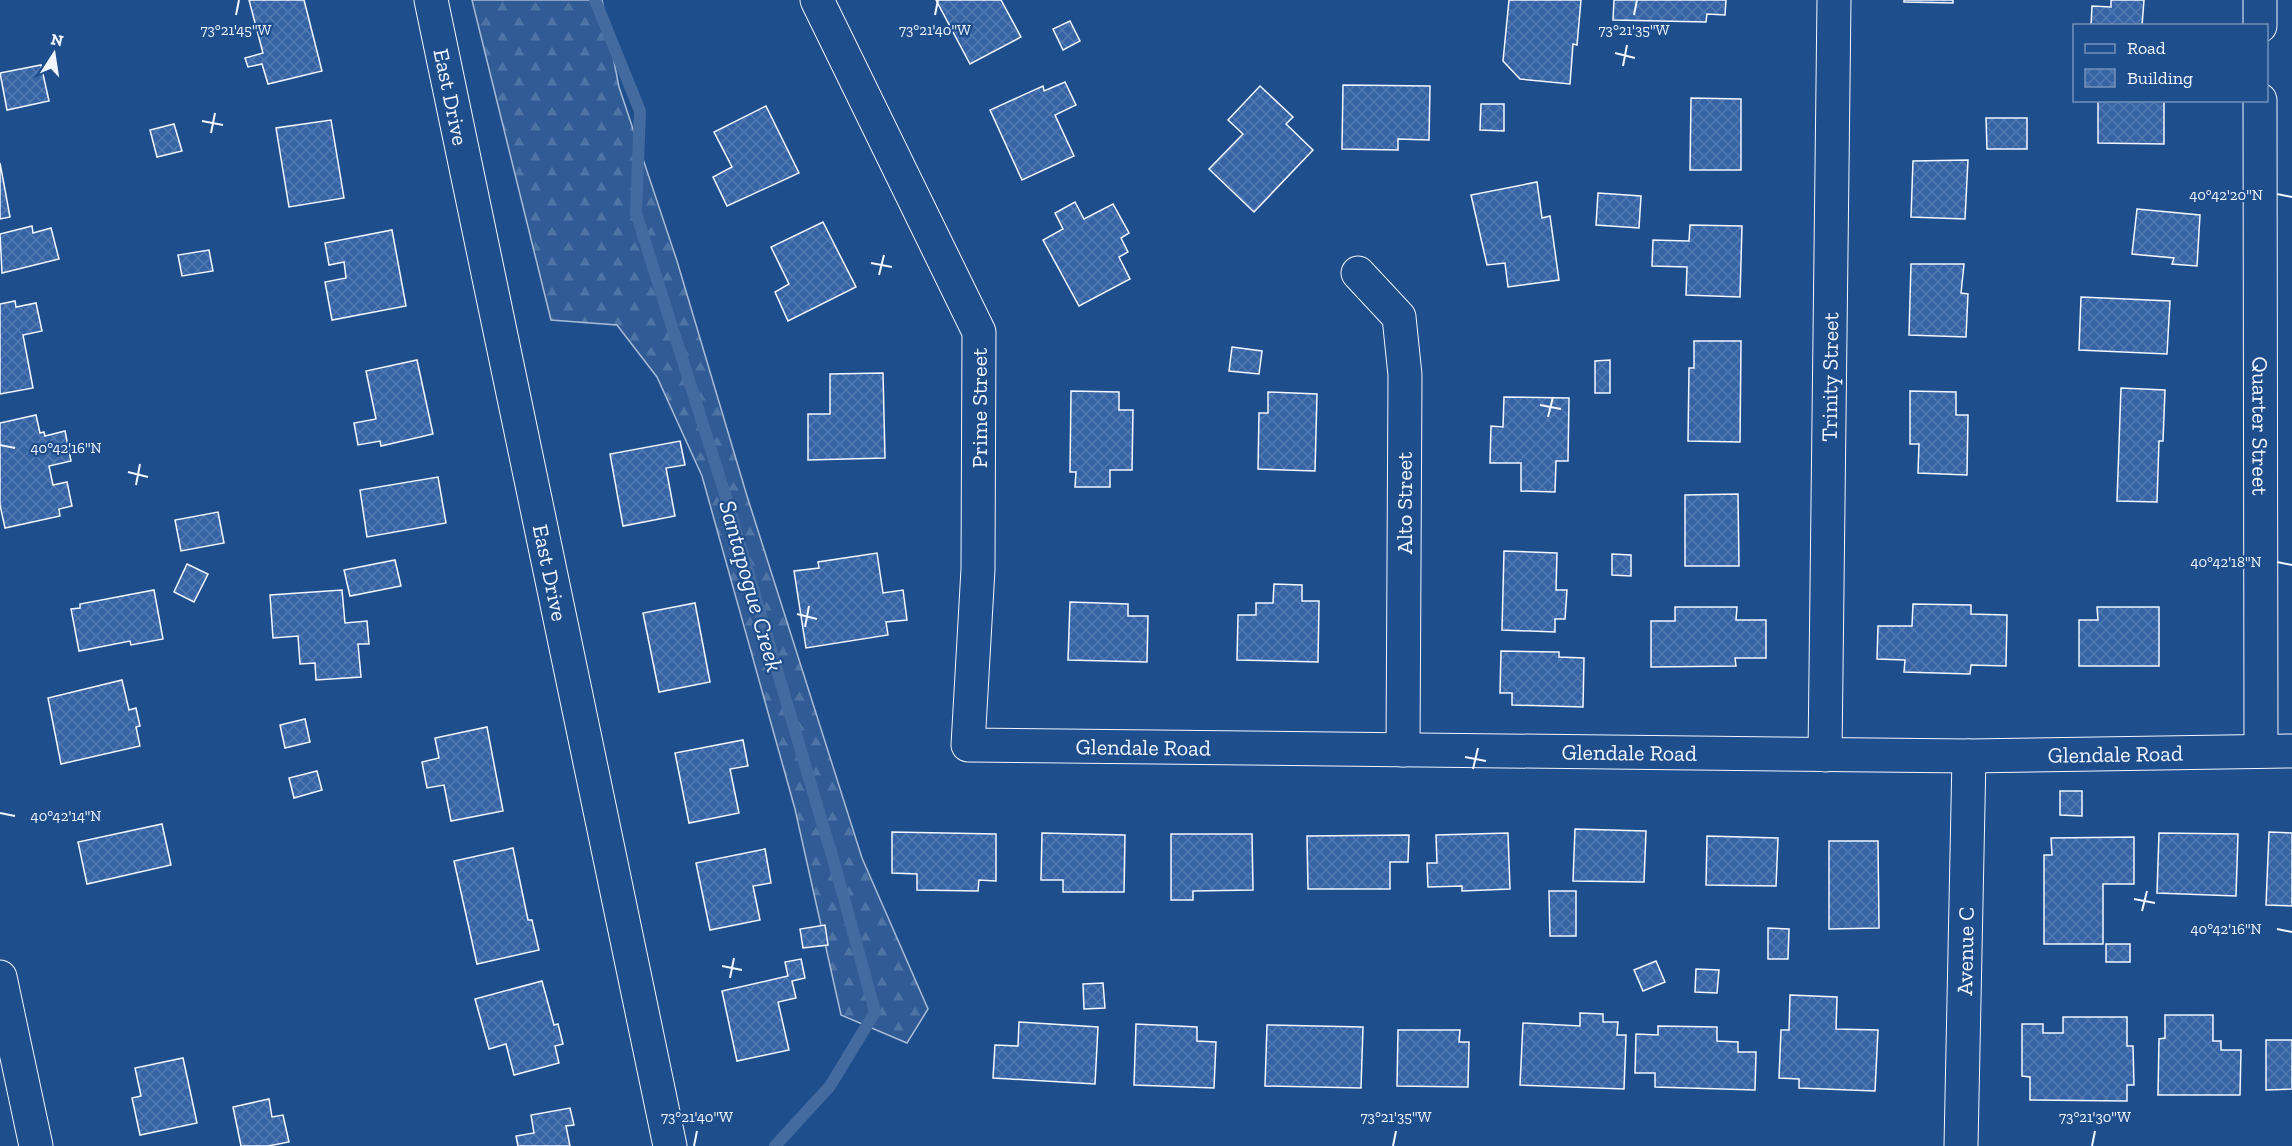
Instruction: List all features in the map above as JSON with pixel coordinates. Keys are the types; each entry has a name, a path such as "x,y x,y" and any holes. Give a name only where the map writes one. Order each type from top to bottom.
{"street":[{"name":"East Drive","path":"431,0 670,1146"},
{"name":"Prime Street","path":"817,0 979,332 978,569 968,745"},
{"name":"Trinity Street","path":"1825,755 1834,0"},
{"path":"2260,0 2260,24"},
{"name":"Quarter Street","path":"2260,102 2277,751"},
{"name":"Alto Street","path":"1358,273 1399,317 1405,375 1403,750"},
{"name":"Glendale Road","path":"968,745 1969,756 2277,751"},
{"name":"Avenue C","path":"1961,1146 1969,756"},
{"path":"0,977 36,1146"}],"green space":[{"path":"472,0 602,0 619,87 677,261 747,496 862,858 928,1009 907,1043 841,1015 795,809 702,476 657,377 617,325 551,320"}],"building":[{"path":"249,0 304,0 322,71 268,84 262,64 248,67 245,58 263,53"},
{"path":"936,0 1001,0 1021,37 970,64"},
{"path":"1509,0 1581,0 1577,45 1573,44 1570,84 1520,79 1503,61"},
{"path":"1614,0 1726,0 1725,15 1707,14 1706,22 1613,20"},
{"path":"1904,0 1953,0 1953,3 1904,2"},
{"path":"2111,0 2144,0 2142,24 2091,24 2092,6 2111,7"},
{"path":"1070,21 1080,41 1063,50 1053,29"},
{"path":"41,65 49,101 7,110 0,73"},
{"path":"1065,82 1076,105 1055,115 1074,156 1022,180 990,110 1043,86 1044,91"},
{"path":"1343,85 1430,86 1429,140 1398,139 1398,150 1342,149"},
{"path":"1260,86 1293,117 1286,124 1313,150 1254,212 1209,169 1243,134 1228,120"},
{"path":"1691,98 1741,99 1741,170 1690,170"},
{"path":"2098,102 2164,102 2164,144 2098,143"},
{"path":"1481,104 1504,104 1504,131 1480,130"},
{"path":"766,106 799,173 727,206 713,177 732,167 714,132"},
{"path":"1986,118 2027,118 2027,149 1987,149"},
{"path":"331,120 344,198 289,207 276,128"},
{"path":"174,124 182,151 157,157 150,130"},
{"path":"1968,160 1965,219 1911,217 1913,161"},
{"path":"0,163 10,217 0,219"},
{"path":"1537,182 1542,218 1550,216 1559,280 1508,287 1505,263 1487,265 1471,195"},
{"path":"1598,193 1641,196 1639,228 1596,225"},
{"path":"1075,202 1084,219 1113,204 1129,233 1121,238 1128,252 1119,257 1130,279 1079,306 1043,240 1063,229 1055,213"},
{"path":"2137,209 2200,215 2197,266 2172,264 2174,258 2132,254"},
{"path":"823,222 856,287 788,321 775,292 789,284 771,247"},
{"path":"1690,225 1742,226 1740,297 1686,295 1687,267 1652,266 1653,240 1689,241"},
{"path":"32,226 33,233 51,228 59,259 2,273 0,234"},
{"path":"392,230 406,306 332,320 325,282 346,278 344,262 329,265 325,243"},
{"path":"209,250 213,271 182,276 178,255"},
{"path":"1911,264 1964,264 1961,293 1968,294 1966,337 1909,335"},
{"path":"2081,297 2170,301 2167,354 2079,350"},
{"path":"15,301 16,307 36,303 42,331 23,335 33,388 0,394 0,304"},
{"path":"1694,341 1741,341 1740,442 1688,441 1689,368 1694,368"},
{"path":"1232,347 1262,351 1259,374 1229,371"},
{"path":"417,360 433,434 381,446 380,441 358,445 354,423 376,419 366,371"},
{"path":"1610,360 1610,393 1595,393 1595,361"},
{"path":"883,373 885,458 808,460 808,414 830,414 830,374"},
{"path":"2121,388 2165,390 2163,441 2159,441 2157,502 2117,501"},
{"path":"1071,391 1119,392 1119,410 1133,410 1132,470 1110,470 1110,487 1075,487 1076,472 1070,472"},
{"path":"1910,391 1956,392 1956,415 1968,415 1967,475 1918,473 1919,444 1910,444"},
{"path":"1268,392 1317,394 1315,471 1258,469 1259,413 1268,413"},
{"path":"1504,397 1569,398 1568,461 1556,461 1555,492 1521,491 1521,463 1490,463 1491,426 1503,427"},
{"path":"36,415 40,433 44,432 45,436 65,431 71,461 49,466 53,485 67,482 72,506 59,509 60,516 5,528 0,505 0,423"},
{"path":"680,441 685,465 666,468 675,516 623,526 610,454"},
{"path":"438,477 446,523 367,537 360,490"},
{"path":"1738,494 1739,566 1685,566 1685,495"},
{"path":"218,512 224,543 181,551 175,520"},
{"path":"1504,551 1557,553 1556,590 1567,590 1565,619 1555,619 1555,632 1502,630"},
{"path":"877,553 883,593 903,590 907,620 886,622 888,635 806,648 794,571 819,568 818,562"},
{"path":"1612,554 1631,555 1631,576 1612,575"},
{"path":"395,560 401,586 350,596 344,570"},
{"path":"187,564 208,574 194,602 174,592"},
{"path":"1274,584 1302,585 1302,601 1319,601 1318,662 1237,660 1238,615 1256,615 1256,603 1273,603"},
{"path":"154,590 163,639 131,645 130,641 79,651 71,609 80,608 80,604"},
{"path":"342,590 345,623 367,621 369,644 358,644 361,677 316,680 315,663 300,664 298,636 273,638 270,595"},
{"path":"1070,602 1128,604 1128,616 1148,616 1147,662 1068,660"},
{"path":"695,603 710,682 659,692 643,613"},
{"path":"1913,604 1971,605 1971,614 2007,615 2006,666 1971,665 1970,674 1904,672 1905,660 1877,659 1878,626 1912,626"},
{"path":"1675,607 1737,607 1736,620 1766,620 1766,658 1735,658 1736,666 1651,667 1651,621 1675,621"},
{"path":"2097,607 2159,607 2159,666 2079,666 2079,620 2098,620"},
{"path":"1501,651 1559,652 1559,657 1584,658 1583,707 1512,705 1512,693 1500,693"},
{"path":"122,680 129,710 136,708 140,726 136,727 140,746 61,764 48,698"},
{"path":"305,719 310,742 285,748 280,725"},
{"path":"487,727 503,811 451,821 444,785 427,788 422,762 439,758 435,738"},
{"path":"743,740 748,766 730,769 739,813 689,823 675,753"},
{"path":"317,771 322,790 294,798 289,778"},
{"path":"2060,791 2082,791 2082,816 2060,815"},
{"path":"162,824 171,865 87,884 78,842"},
{"path":"1575,829 1646,831 1644,882 1573,881"},
{"path":"892,832 996,834 996,881 979,880 978,891 917,890 917,874 892,873"},
{"path":"2269,832 2292,833 2292,906 2266,905"},
{"path":"1042,833 1125,835 1124,892 1063,892 1063,880 1041,880"},
{"path":"1508,833 1510,889 1462,891 1462,886 1428,887 1427,863 1437,863 1436,835"},
{"path":"2159,833 2238,834 2236,896 2157,893"},
{"path":"1171,834 1252,834 1253,890 1193,891 1193,900 1171,900"},
{"path":"1409,835 1408,862 1390,862 1390,889 1308,889 1307,836"},
{"path":"1707,836 1778,838 1776,886 1706,885"},
{"path":"2134,837 2134,884 2103,884 2103,944 2044,944 2044,855 2052,855 2051,838"},
{"path":"1829,841 1878,841 1879,928 1829,929"},
{"path":"513,848 528,920 532,920 539,950 477,964 454,861"},
{"path":"765,849 771,883 753,886 760,920 710,930 696,863"},
{"path":"1549,891 1576,891 1576,936 1550,936"},
{"path":"825,925 828,945 803,948 800,929"},
{"path":"1768,928 1789,929 1788,959 1768,959"},
{"path":"2106,944 2130,944 2130,962 2106,962"},
{"path":"801,959 805,978 792,981 796,998 778,1002 789,1050 737,1061 722,991 788,976 785,962"},
{"path":"1656,961 1665,982 1643,991 1634,970"},
{"path":"1696,969 1719,970 1717,993 1695,992"},
{"path":"542,981 554,1025 558,1024 563,1044 555,1046 559,1063 514,1075 506,1044 489,1049 475,999"},
{"path":"1103,983 1105,1008 1084,1009 1083,984"},
{"path":"1790,995 1837,997 1836,1029 1878,1030 1875,1091 1799,1088 1799,1079 1779,1078 1781,1030 1789,1030"},
{"path":"1580,1013 1603,1014 1603,1022 1618,1022 1617,1035 1626,1035 1624,1089 1520,1085 1523,1023 1580,1026"},
{"path":"2165,1015 2213,1015 2213,1041 2221,1041 2221,1050 2241,1050 2240,1095 2158,1095 2159,1039 2165,1038"},
{"path":"2063,1017 2127,1017 2127,1046 2133,1046 2134,1085 2127,1085 2127,1101 2030,1100 2030,1077 2022,1076 2022,1024 2043,1024 2043,1033 2063,1033"},
{"path":"1019,1022 1098,1027 1095,1084 993,1078 995,1045 1018,1046"},
{"path":"1136,1024 1197,1027 1197,1041 1216,1042 1214,1088 1134,1085"},
{"path":"1267,1025 1363,1027 1361,1088 1265,1086"},
{"path":"1658,1026 1717,1027 1717,1041 1738,1042 1738,1052 1756,1052 1755,1090 1655,1087 1655,1073 1635,1073 1636,1034 1658,1035"},
{"path":"1398,1030 1460,1030 1459,1042 1469,1042 1468,1087 1397,1086"},
{"path":"2266,1040 2292,1040 2292,1089 2266,1090"},
{"path":"183,1058 197,1123 140,1135 132,1098 141,1096 135,1068"},
{"path":"269,1099 272,1117 283,1115 289,1142 268,1146 241,1146 233,1107"},
{"path":"570,1108 574,1125 566,1126 570,1146 518,1146 516,1136 534,1133 531,1115"}],"waterway":[{"name":"Santapogue Creek","path":"595,0 640,111 636,213 725,494 835,866 875,1012 830,1086 775,1146"}]}
